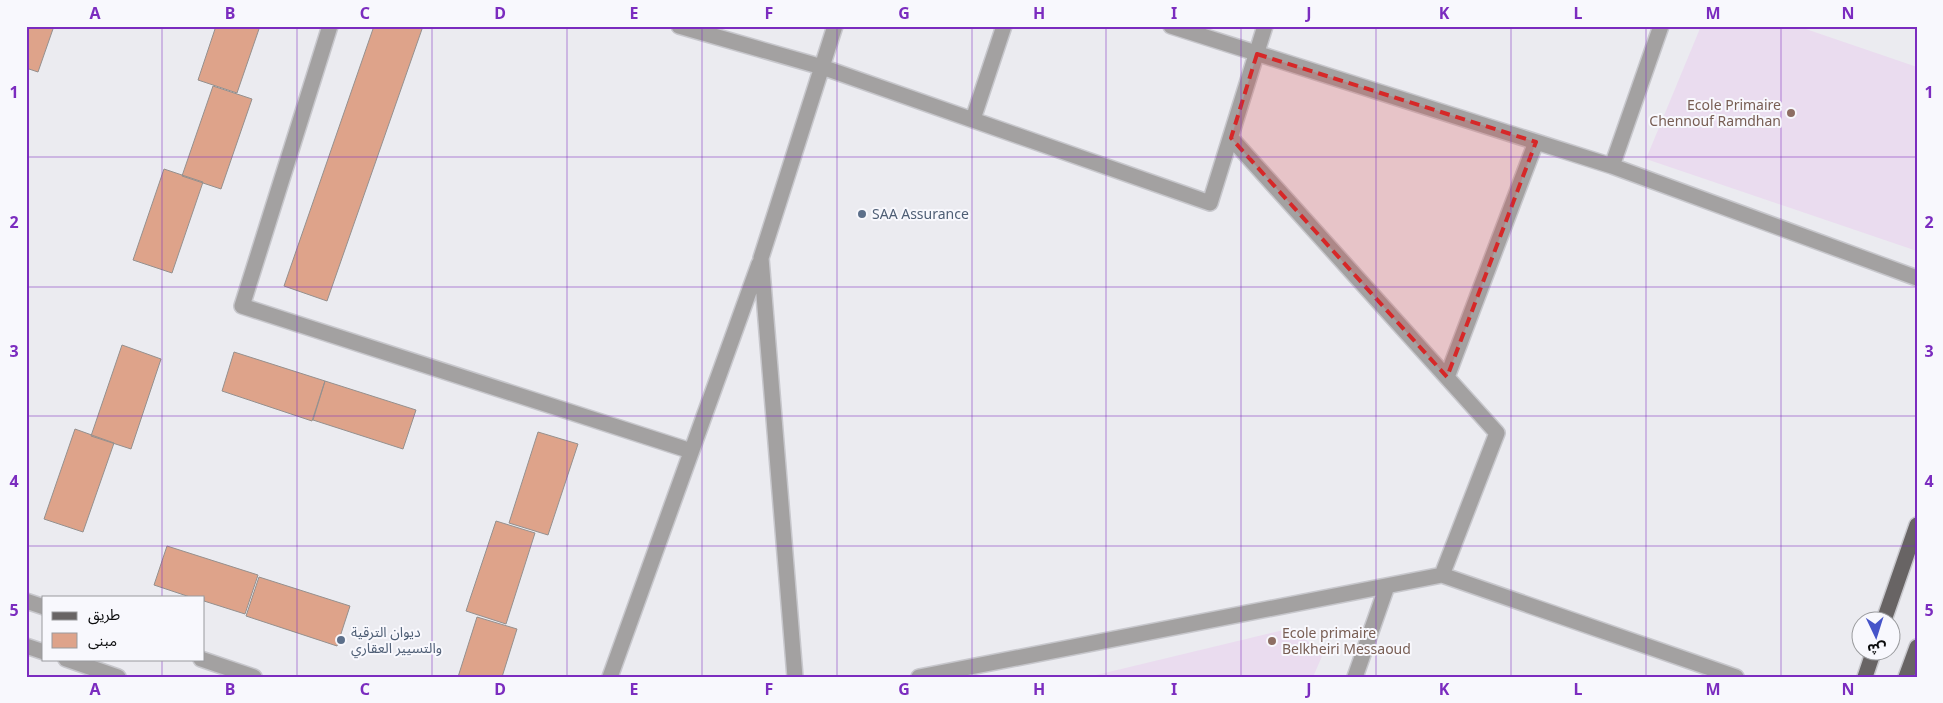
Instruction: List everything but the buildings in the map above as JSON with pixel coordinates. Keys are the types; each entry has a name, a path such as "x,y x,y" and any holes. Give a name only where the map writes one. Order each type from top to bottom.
{"main road":[{"path":"1888,610 1917,526"},
{"path":"1906,677 1917,646"},
{"path":"1865,677 1871,660"}],"street":[{"path":"330,26 242,306 691,451"},
{"path":"679,26 822,67 1210,203 1265,26"},
{"path":"610,677 761,258 835,26"},
{"path":"973,119 1004,26"},
{"path":"1171,26 1612,166 1917,278"},
{"path":"1612,166 1661,26"},
{"path":"1230,138 1497,432 1442,575"},
{"path":"1447,378 1536,142"},
{"path":"761,258 795,677"},
{"path":"919,677 1442,575 1736,677"},
{"path":"1355,677 1386,586"},
{"path":"26,601 42,606"},
{"path":"26,646 42,651"},
{"path":"69,660 118,677"},
{"path":"204,660 254,677"}],"highlighted area":[{"path":"1257,54 1536,142 1447,377 1231,138"}],"shaded area":[{"name":"Ecole Primaire Chennouf Ramdhan","path":"1701,26 1797,26 1917,67 1917,251 1646,159"},
{"name":"Ecole primaire Belkheiri Messaoud","path":"1292,628 1323,654 1313,677 1088,677"}],"place":[{"name":"Ecole Primaire Chennouf Ramdhan","path":"1791,113"},
{"name":"SAA Assurance","path":"862,214"},
{"name":"ديوان الترقية والتسيير العقاري","path":"341,640"},
{"name":"Ecole primaire Belkheiri Messaoud","path":"1272,641"}]}
